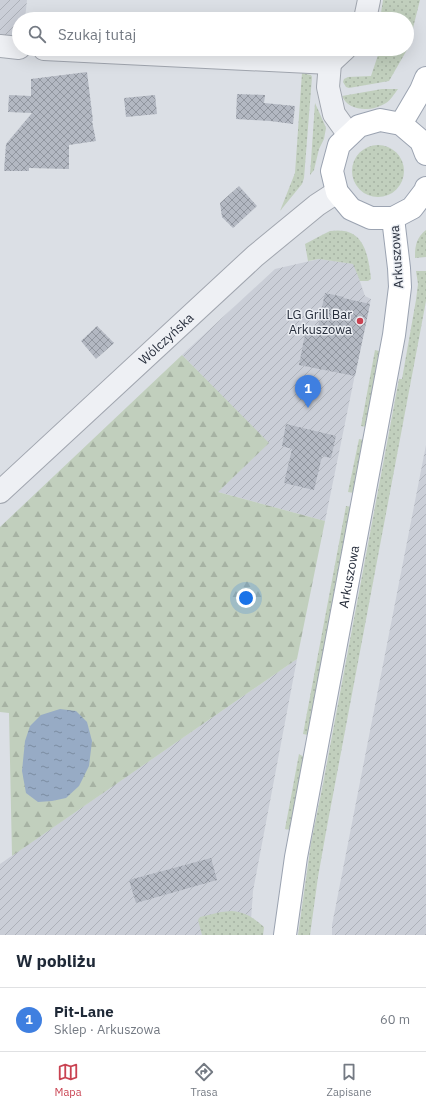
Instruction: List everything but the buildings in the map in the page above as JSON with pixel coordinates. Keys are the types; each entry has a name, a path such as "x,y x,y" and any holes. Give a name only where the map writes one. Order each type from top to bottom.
{"main road":[{"path":"401,124 421,90 426,78"},
{"path":"426,154 421,141 401,124 380,120 359,126 339,144 332,171 337,192 351,209 371,218 393,218 412,208 426,190"},
{"name":"Arkuszowa","path":"285,935 296,857 394,335 400,287 393,218"}],"street":[{"path":"366,12 369,0"},
{"path":"0,46 12,47"},
{"path":"338,56 328,87 334,114 349,135"},
{"name":"Wólczyńska","path":"0,492 255,256 317,205 337,192"}],"shaded area":[{"path":"0,0 27,0 26,12 12,12 12,42 0,41"},
{"path":"319,259 354,264 365,296 371,299 325,521 218,492 268,443 182,355 275,269"},
{"path":"426,445 426,935 332,935 332,925"},
{"path":"297,659 253,891 250,935 0,935 0,864"}],"green space":[{"path":"383,0 420,0 414,24 414,12 381,12"},
{"path":"378,56 403,56 389,81 349,88 346,87 343,82 344,79 348,77 371,76"},
{"path":"302,73 311,75 312,77 304,178 302,184 280,211 295,173"},
{"path":"382,89 398,89 388,102 374,108 355,108 345,101 342,96"},
{"path":"315,103 326,128 314,170 310,175"},
{"path":"378,145 392,149 400,157 404,171 400,185 392,193 378,197 364,193 356,185 352,171 356,157 364,149"},
{"path":"426,230 426,257 415,258 417,242"},
{"path":"330,231 350,233 357,237 366,251 371,279 368,281 360,281 353,264 319,259 308,261 305,244"},
{"path":"416,271 426,271 426,301 326,832 310,935 298,935 311,843 399,379 402,379 416,300 418,284"},
{"path":"375,350 379,351 366,427 361,426"},
{"path":"182,355 269,443 218,492 325,521 297,659 12,856 9,713 0,712 0,527"},
{"path":"359,439 364,440 354,493 348,492"},
{"path":"346,506 352,507 308,735 303,734"},
{"path":"299,754 304,757 291,830 285,829"},
{"path":"232,911 245,914 257,921 264,927 263,935 202,935 198,920 200,917"}],"water":[{"path":"60,709 76,711 87,722 92,741 89,766 79,786 66,798 38,802 26,793 22,771 25,741 30,726 41,715"}],"place":[{"name":"LG Grill Bar Arkuszowa","path":"360,321"},
{"name":"Pit-Lane","path":"308,408"}]}
